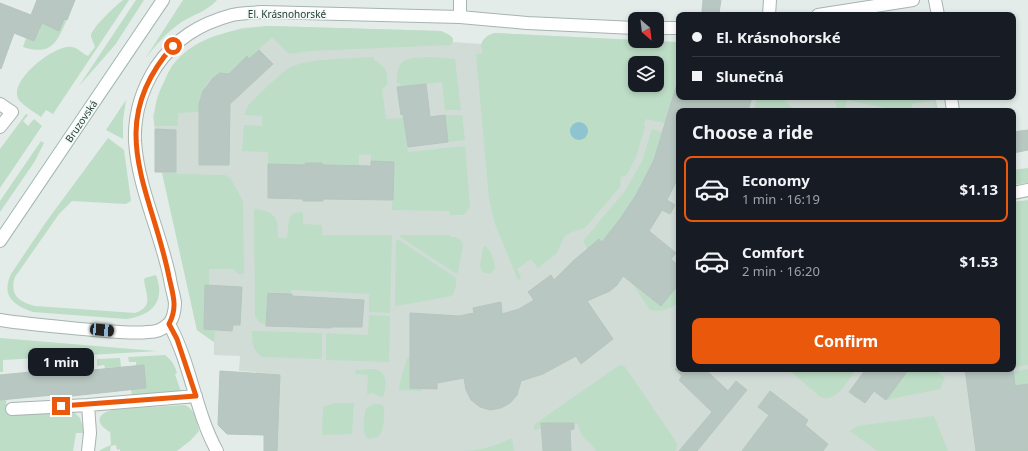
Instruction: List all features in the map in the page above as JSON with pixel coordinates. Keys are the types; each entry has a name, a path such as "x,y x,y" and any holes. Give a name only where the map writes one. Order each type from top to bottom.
{"street":[{"name":"Bruzovská","path":"0,241 163,0"},
{"path":"460,0 460,17"},
{"path":"769,12 770,0"},
{"path":"837,12 913,0"},
{"path":"935,0 937,12"},
{"name":"El. Krásnohorské","path":"169,324 174,313 175,303 166,259 149,208 142,180 136,142 136,118 141,96 150,77 161,60 173,46 187,34 205,24 233,15 262,12 460,17 527,23 628,28"},
{"path":"664,28 676,28"},
{"path":"0,104 12,112 0,127"},
{"path":"1016,192 1028,190"},
{"path":"0,320 33,325 130,333 154,331 162,329 169,324 177,339 208,435 217,451"},
{"path":"12,409 88,405 196,396"},
{"path":"88,405 90,433 88,451"}],"shaded area":[{"path":"268,26 441,31 453,38 453,42 481,44 487,36 494,33 628,40 628,48 664,48 664,42 676,42 676,100 936,100 937,108 676,108 676,372 1016,372 1016,203 1028,201 1028,451 264,451 264,435 227,434 218,425 220,371 256,372 239,371 240,356 214,355 214,342 197,330 163,173 155,172 155,129 153,117 157,99 172,66 186,53 198,45 225,33 242,28"}],"green space":[{"path":"123,0 129,0 53,114 46,110 41,117 19,100 17,92 26,74 45,57 65,47 72,47 88,56 95,47 91,36 93,31 105,16"},
{"path":"136,0 144,0 115,45 79,86"},
{"path":"183,0 217,0 200,13 180,23 170,31 145,59"},
{"path":"64,18 67,19 60,35 52,45 40,50 23,47 26,38 34,41 40,29 38,26 40,21"},
{"path":"268,26 441,31 450,36 453,42 451,45 309,51 289,54 272,37 249,59 247,57 227,76 220,73 210,80 202,95 199,112 178,113 178,126 155,126 155,129 154,123 155,111 159,93 172,66 181,56 203,41 216,36 242,29"},
{"path":"494,33 628,40 628,48 664,48 664,42 676,42 676,89 665,123 646,119 636,157 627,175 621,177 620,187 585,228 572,232 564,237 557,253 538,268 531,259 517,269 521,278 518,280 495,224 489,199 476,54 481,54 483,50 481,48 482,42 485,38"},
{"path":"374,57 374,60 384,67 387,76 387,85 382,89 386,119 404,118 408,152 465,146 470,206 463,215 450,215 450,211 392,210 394,162 371,161 371,155 359,154 359,166 322,166 322,163 305,163 305,165 268,164 268,152 242,151 244,125 262,126 262,116 244,115 249,104 286,70 304,63 316,61"},
{"path":"431,57 455,59 461,110 445,110 442,82 401,87 400,83 397,83 399,67 405,60"},
{"path":"126,100 123,120 123,139 106,130"},
{"path":"785,100 792,108 755,108 756,101"},
{"path":"836,100 847,100 845,108 838,108 835,103"},
{"path":"847,100 935,100 912,104 913,108 885,108"},
{"path":"26,114 28,115 23,121 28,126 34,119 42,126 0,188 0,149"},
{"path":"445,115 462,115 465,140 448,142"},
{"path":"652,129 662,132 648,172 623,213 602,242 599,239 588,250 584,240 625,191 642,161"},
{"path":"108,138 124,150 131,201 126,204 72,201 59,214 15,277 13,283 14,293 20,300 35,306 135,313 147,304 145,278 156,275 159,284 158,300 150,311 143,315 126,319 33,312 20,306 11,299 8,294 7,288 11,274 46,222"},
{"path":"41,141 44,143 35,161 0,212 0,201"},
{"path":"1028,168 1028,183 1016,185 1016,170"},
{"path":"176,172 177,174 225,175 230,178 243,201 244,274 238,274 234,269 209,269 209,285 205,285 204,329 215,330 214,342 197,330 162,173"},
{"path":"1028,200 1028,365 1016,367 1016,202"},
{"path":"254,209 267,212 274,217 277,225 278,238 287,238 289,219 293,213 303,212 303,224 322,225 322,235 392,235 390,313 369,312 369,294 291,290 291,293 268,292 266,324 259,322 255,316"},
{"path":"401,235 450,235 450,237 458,238 463,245 458,273 455,273 400,237"},
{"path":"399,240 455,277 456,286 452,296 395,305 396,241"},
{"path":"485,246 491,253 494,263 495,269 490,274 482,272 480,266 483,248"},
{"path":"633,285 661,306 676,288 676,304 662,311 658,311 650,310"},
{"path":"369,315 390,316 389,362 326,360 326,333 368,335"},
{"path":"252,331 322,333 322,359 262,357 256,352 253,346"},
{"path":"0,338 158,351 3,360 3,372 0,372"},
{"path":"165,355 175,368 177,373 175,374 181,392 132,395 131,390 146,388 144,365 136,365 136,362 129,362 128,357"},
{"path":"410,357 410,388 423,388 422,391 399,390 407,358"},
{"path":"120,358 121,367 105,368 104,365 97,366 97,359"},
{"path":"66,361 67,369 60,369 60,373 51,374 51,370 43,371 42,368 35,369 35,363"},
{"path":"621,365 625,367 677,443 676,451 596,451 581,434 578,424 542,423 542,428 534,430 535,424"},
{"path":"376,369 383,374 385,380 384,395 381,397 373,393 367,394 368,375 355,374 355,370"},
{"path":"1028,369 1028,384 1015,386 1014,380 1000,374"},
{"path":"791,372 854,372 836,395 830,398 819,396"},
{"path":"907,372 938,372 945,378 940,389 886,400"},
{"path":"6,399 7,414 71,409 80,418 85,433 76,433 73,451 0,451 0,400"},
{"path":"336,403 354,403 352,434 322,435 323,407"},
{"path":"374,404 380,404 383,406 384,420 380,434 370,439 365,434 364,430 365,410"},
{"path":"185,405 189,407 193,413 199,431 191,440 177,451 120,451 120,449 117,450 116,445 111,446 110,451 99,451 111,445 110,429 110,432 101,425 101,415 115,409"},
{"path":"934,416 948,451 877,451 850,431 857,426"},
{"path":"512,438 514,451 462,451 487,448"}],"water":[{"path":"579,122 585,125 588,131 585,137 579,140 573,137 570,131 573,125"}],"building":[{"path":"37,0 75,0 67,20 64,19 59,31 42,23 34,41 14,33 1,69 0,3 31,15"},
{"path":"703,0 721,0 719,12 702,12"},
{"path":"259,50 273,64 230,104 229,165 199,165 199,104 203,91 217,75 220,73 229,74 247,56 249,59"},
{"path":"426,84 430,117 445,115 448,142 408,147 397,87"},
{"path":"676,87 676,100 751,100 749,108 676,108 676,182 667,200 675,205 670,214 662,210 649,231 676,253 671,259 676,263 676,288 661,306 623,276 617,285 610,291 587,301 613,339 581,364 576,356 543,374 521,381 517,395 510,403 501,408 490,410 480,407 471,400 466,390 464,378 437,383 437,389 410,388 410,313 459,316 474,313 473,308 501,302 502,314 519,309 534,300 528,292 551,275 554,280 573,261 599,239 602,242 636,195 654,160"},
{"path":"155,129 176,130 176,172 155,172"},
{"path":"1028,130 1028,150 1016,152 1016,132"},
{"path":"371,161 394,162 393,200 323,199 323,201 303,201 303,199 268,198 268,164 305,165 305,163 322,163 322,165 371,166"},
{"path":"205,285 242,287 240,325 233,325 232,331 204,329"},
{"path":"268,293 292,294 292,296 364,300 362,327 331,328 266,326"},
{"path":"144,365 146,388 53,398 53,395 0,400 0,375 51,370 51,374"},
{"path":"220,371 280,375 277,451 264,451 264,435 227,434 218,425"},
{"path":"678,372 708,372 728,391 736,381 747,390 697,451 679,451 712,412 679,380 682,376"},
{"path":"864,372 907,372 886,400 874,391 865,403 849,392"},
{"path":"965,372 1013,372 1015,386 1028,384 1028,451 976,451"},
{"path":"770,391 808,420 805,425 828,444 823,451 742,451 769,415 758,407"},
{"path":"541,423 574,423 574,429 570,430 571,451 543,451"}],"route":[{"path":"61,406 196,396 177,339 169,324 174,313 175,303 166,259 149,208 140,173 136,142 136,118 141,96 150,77 161,60 173,46"}]}
